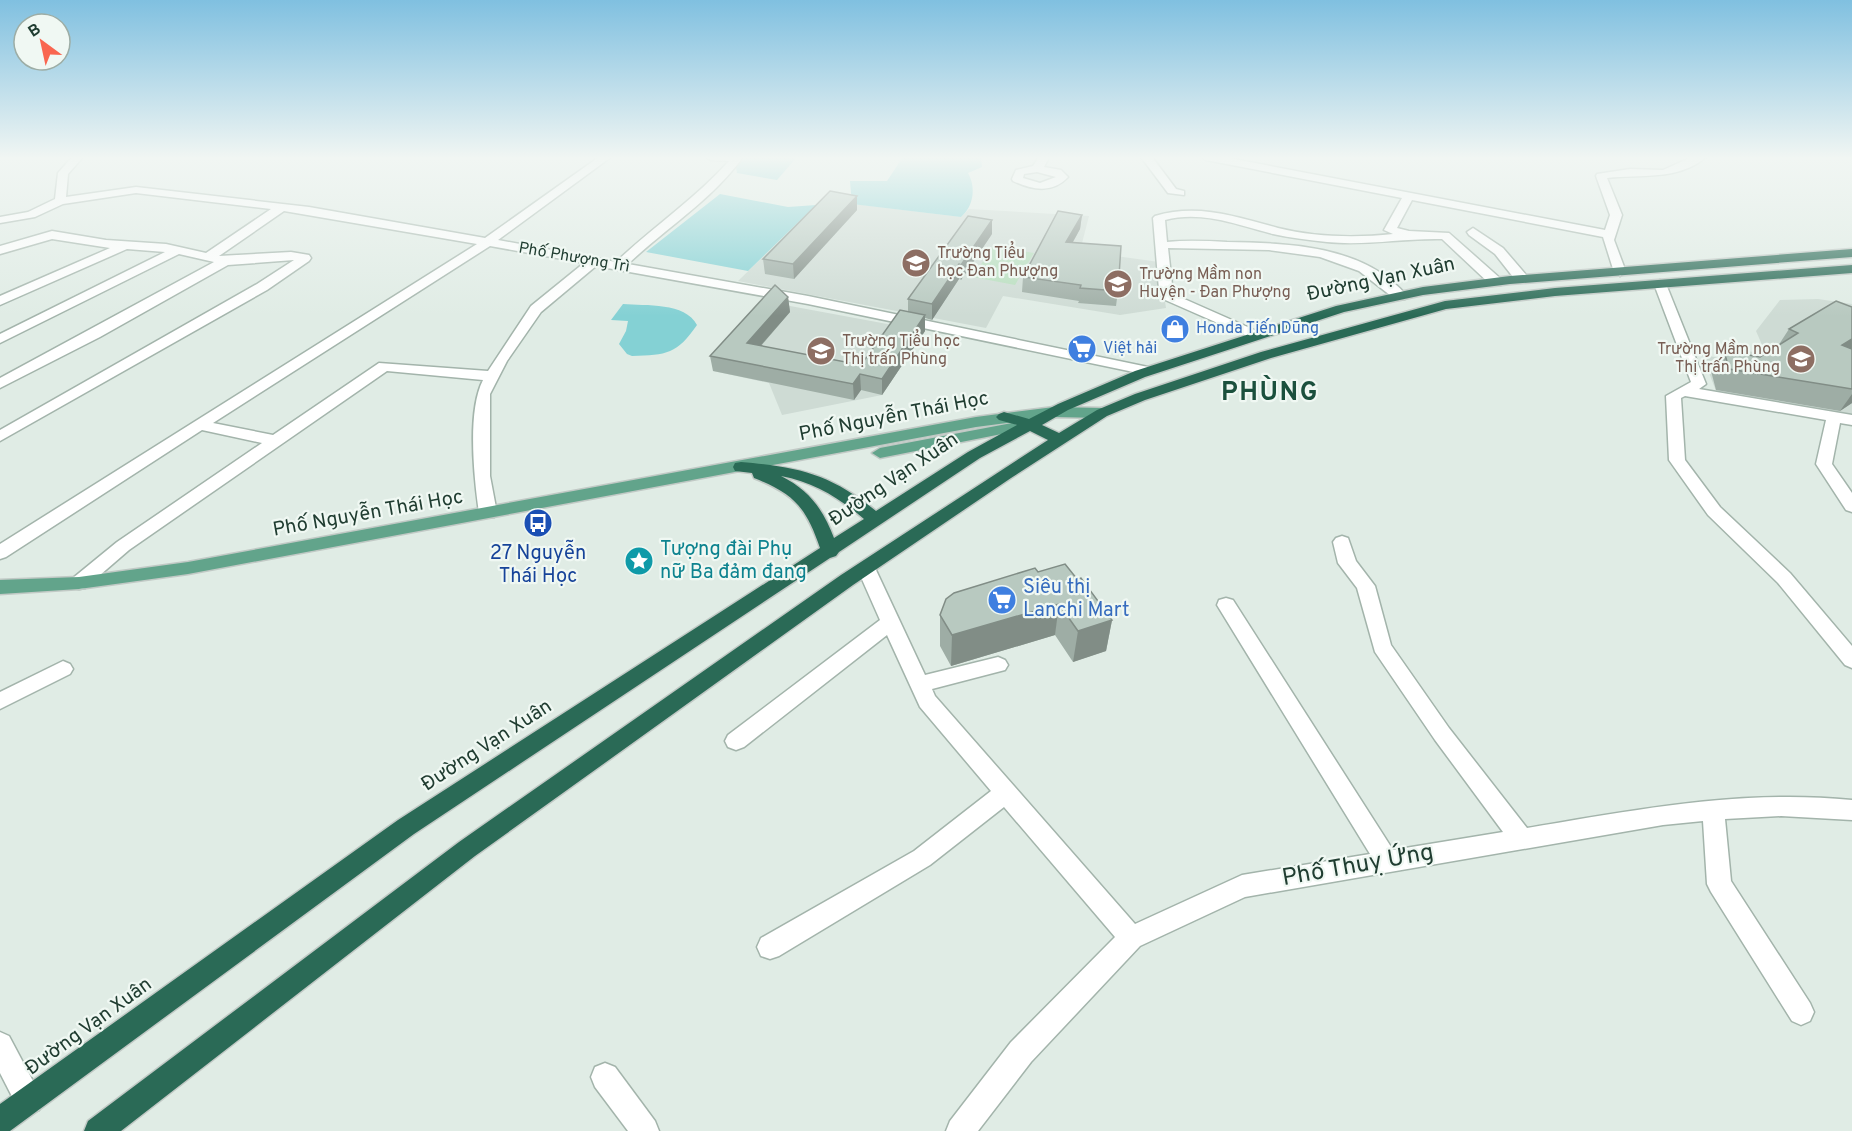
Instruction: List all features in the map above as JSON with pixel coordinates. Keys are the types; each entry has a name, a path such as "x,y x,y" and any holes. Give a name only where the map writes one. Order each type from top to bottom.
{"highway":[{"name":"Đường Vạn Xuân","path":"0,1121 405,827 830,552 974,455 1054,412 1148,371 1254,335 1341,309 1400,296 1522,279 1852,253"},
{"path":"1641,269 1660,284"},
{"name":"Đường Vạn Xuân","path":"98,1131 467,849 866,568 1005,474 1102,413 1266,355 1445,305 1637,286 1852,269"},
{"path":"1620,272 1637,286"},
{"path":"1004,417 1029,424 1059,440"},
{"path":"741,467 795,472 815,478 847,496 876,520"},
{"path":"741,467 788,485 807,500 820,520 830,552"}],"main road":[{"name":"Phố Nguyễn Thái Học","path":"0,587 79,583 188,568 1004,417 1054,412 1102,413"},
{"name":"Phố Nguyễn Thái Học","path":"741,467 794,467 1102,413"}],"street":[{"name":"Phố Phượng Trì","path":"0,220 40,210"},
{"path":"209,257 278,210"},
{"name":"Phố Phượng Trì","path":"298,210 820,303 1148,371"},
{"path":"0,553 488,242 533,210"},
{"path":"618,266 685,210"},
{"path":"1401,210 1390,230 1409,235 1444,236 1496,282"},
{"path":"1483,210 1610,235"},
{"path":"1614,210 1616,215 1608,240 1620,272"},
{"path":"31,214 52,235"},
{"path":"1254,335 1168,296 1165,290 1159,218 1170,215 1221,216 1246,220 1271,230 1331,240 1394,239 1409,235"},
{"path":"1473,232 1499,251 1522,279"},
{"path":"0,250 52,235 178,250 225,261 291,256 305,258 262,287 0,436"},
{"path":"0,302 126,245"},
{"path":"1169,245 1270,247 1330,255 1362,267 1400,296"},
{"path":"0,339 178,250"},
{"path":"0,384 225,261"},
{"path":"488,513 482,476 483,394 492,376 536,309 594,261"},
{"path":"1660,284 1698,384 1673,396 1677,460 1714,511 1784,578 1852,660"},
{"path":"79,583 123,546 384,366 492,376"},
{"path":"1683,391 1852,420"},
{"path":"1834,417 1824,464 1852,506"},
{"path":"200,425 277,441"},
{"path":"1342,542 1347,563 1366,586 1382,648 1442,734 1522,838"},
{"path":"866,568 927,701 1131,938"},
{"path":"1226,605 1387,861"},
{"path":"736,741 891,622"},
{"path":"920,684 998,665"},
{"path":"0,701 63,669"},
{"path":"770,947 922,858 1006,792"},
{"name":"Phố Thuỵ Ứng","path":"960,1131 1021,1052 1131,938 1242,886 1663,815 1713,810 1825,807 1852,810"},
{"path":"1713,810 1719,884 1801,1012"},
{"path":"0,1045 29,1100"},
{"path":"605,1077 645,1131"}],"shaded area":[{"name":"Trường Tiểu học Đan Phượng","path":"811,210 902,210 961,217 968,210 1089,216 1080,251 1159,262 1166,308 1120,315 1003,296 986,328 738,281"},
{"name":"Trường Mầm non Thị trấn Phùng","path":"1818,299 1852,304 1852,418 1718,396 1702,355 1752,363 1747,351 1766,354 1756,331 1780,300"},
{"name":"Trường Tiểu học Thị trấn Phùng","path":"774,303 925,331 882,395 782,415 769,383 713,371"}],"green space":[{"path":"993,246 1034,253 1015,285 973,277"}],"water":[{"path":"700,210 811,210 748,271 646,252"},
{"path":"900,210 967,210 961,217"},
{"path":"623,304 653,305 674,309 684,312 697,325 683,342 670,351 654,355 632,356 627,354 619,344 628,321 611,320"}],"building":[{"path":"811,210 844,210 793,264 763,259"},
{"path":"1058,211 1082,215 1066,242 1121,246 1118,291 1080,288 1081,285 1023,277"},
{"path":"968,216 992,220 932,304 908,299"},
{"path":"775,285 788,297 747,343 861,365 900,310 925,315 882,379 860,374 853,384 710,356"},
{"path":"1836,301 1852,307 1852,339 1842,345 1852,349 1852,389 1729,369 1724,351 1760,357 1798,333 1789,329"},
{"path":"1065,564 1077,579 1081,578 1112,620 1078,631 1059,604 952,635 940,615 946,599 954,593 1035,568 1038,572"}],"place":[{"name":"Trường Tiểu học Đan Phượng","path":"916,263"},
{"name":"Trường Mầm non Huyện - Đan Phượng","path":"1118,284"},
{"name":"Honda Tiến Dũng","path":"1175,329"},
{"name":"Việt hải","path":"1082,349"},
{"name":"Trường Tiểu học Thị trấn Phùng","path":"821,351"},
{"name":"Trường Mầm non Thị trấn Phùng","path":"1801,359"},
{"name":"27 Nguyễn Thái Học","path":"538,523"},
{"name":"Tượng đài Phụ nữ Ba đảm đang","path":"639,561"},
{"name":"Siêu thị Lanchi Mart","path":"1002,600"}],"district":[{"name":"PHÙNG","path":"1270,393"}]}
